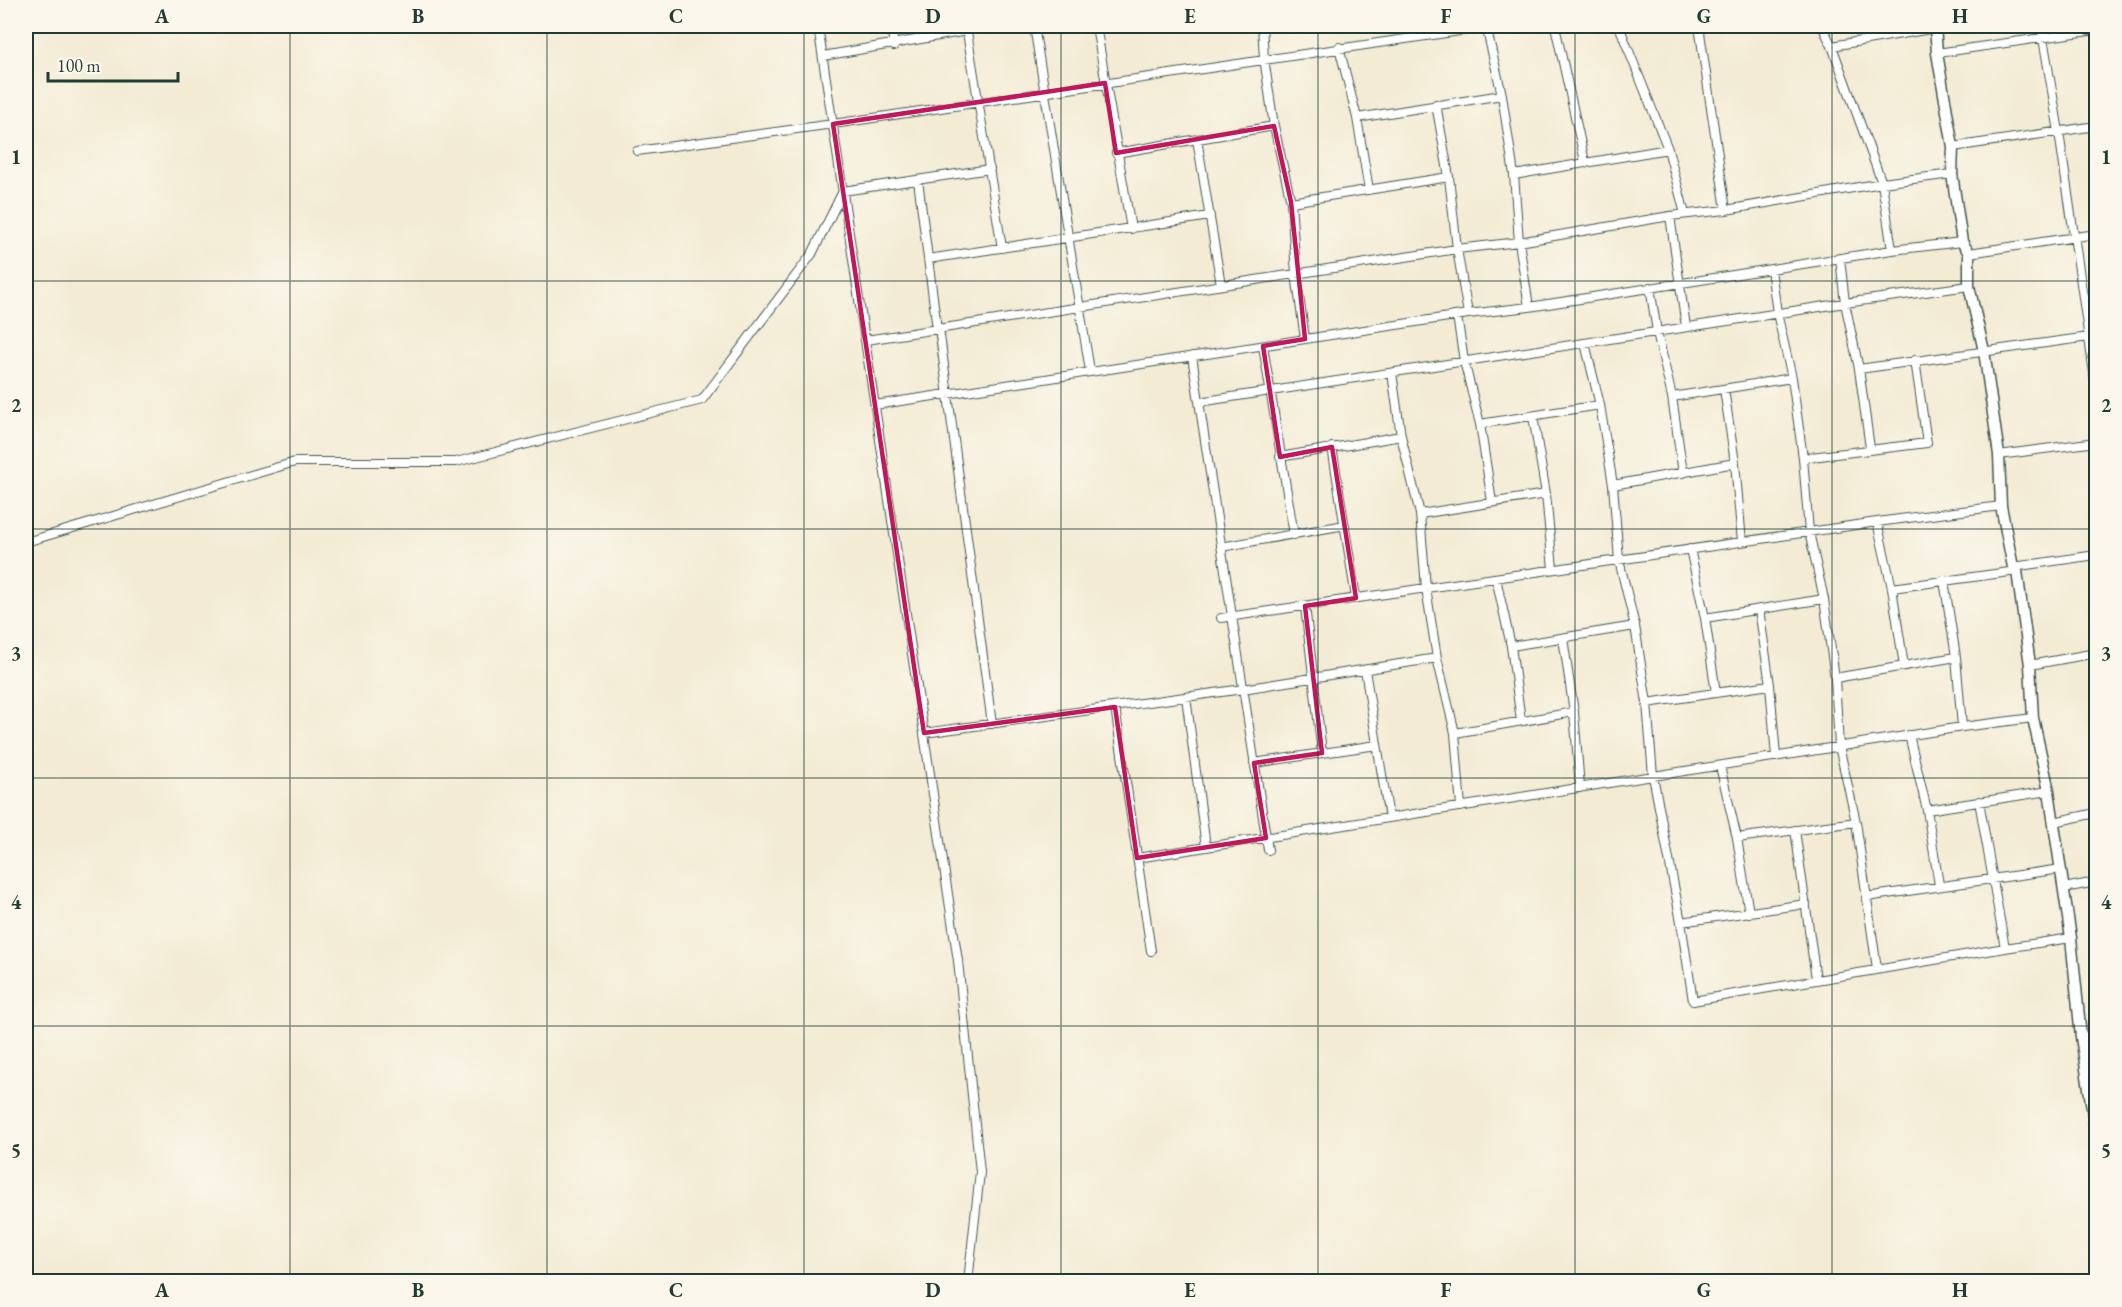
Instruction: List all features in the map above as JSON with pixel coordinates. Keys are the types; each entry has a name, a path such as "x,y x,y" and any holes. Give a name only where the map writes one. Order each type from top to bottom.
{"street":[{"path":"818,26 958,961 980,1172 969,1281"},
{"path":"891,26 894,46"},
{"path":"1034,26 1090,370"},
{"path":"1096,26 1116,153 1131,229"},
{"path":"1262,26 1264,58 1274,126 1291,202 1296,274 1305,339"},
{"path":"637,151 1488,26 1502,95 1514,175 1519,242 1529,307"},
{"path":"1556,26 1585,162"},
{"path":"1619,26 1668,149 1684,214"},
{"path":"1699,26 1726,210"},
{"path":"1822,26 1832,46 1882,183 1892,250"},
{"path":"2041,26 2093,336 2097,387"},
{"path":"1832,46 1935,27 1937,53 1953,147 1952,174 1962,242 1969,252 1969,286 1984,351 1999,455 2001,506 2015,569 2031,665 2033,718 2054,822 2071,938 2081,1037 2097,1134"},
{"path":"823,56 894,46 967,28 1002,248"},
{"path":"1937,53 2097,30"},
{"path":"1340,47 1357,118 1369,190"},
{"path":"1357,118 1502,95"},
{"path":"1436,104 1449,177 1456,249 1468,315"},
{"path":"1116,153 1274,126"},
{"path":"1953,147 2097,126"},
{"path":"1197,139 1221,285"},
{"path":"1514,175 1668,149"},
{"path":"843,191 990,169"},
{"path":"866,340 1952,174"},
{"path":"1291,202 1449,177"},
{"path":"918,180 992,724"},
{"path":"26,542 295,462 456,462 702,400 812,254 843,191"},
{"path":"928,259 1210,216"},
{"path":"1670,216 1686,327"},
{"path":"1969,252 2097,234"},
{"path":"875,405 1090,370 1529,307 1892,250 1962,242"},
{"path":"1840,258 1845,303 1860,369 1870,448"},
{"path":"1771,268 1777,314 1792,378 1803,458 1809,532 1824,599 1835,678 1839,746 1856,822 1877,969"},
{"path":"1199,402 1969,286"},
{"path":"1650,287 1657,332 1672,397 1683,473"},
{"path":"1457,316 1492,502"},
{"path":"1860,369 2093,336"},
{"path":"1585,343 1600,405 1613,485 1619,560 1635,626 1647,703 1653,776 1681,922 1693,1001 2071,938"},
{"path":"1263,346 1294,535"},
{"path":"1192,356 1268,850"},
{"path":"1803,458 1870,448 1927,443 1915,360"},
{"path":"1392,373 1401,436 1420,514 1426,588 1437,658 1455,733 1461,807"},
{"path":"1672,397 1792,378"},
{"path":"1724,389 1735,463 1742,542"},
{"path":"1479,424 1600,405"},
{"path":"1533,416 1546,494 1553,569"},
{"path":"1280,457 1401,436"},
{"path":"1999,455 2097,442"},
{"path":"1332,447 1356,598"},
{"path":"1613,485 1735,463"},
{"path":"1420,514 1546,494"},
{"path":"1221,618 2001,506"},
{"path":"1877,522 1892,588 1904,666"},
{"path":"1221,547 1345,525"},
{"path":"1690,549 1705,618 1716,693"},
{"path":"1892,588 2097,555"},
{"path":"1496,578 1511,646 1521,721"},
{"path":"1944,580 1956,657 1962,727"},
{"path":"1705,618 1824,599"},
{"path":"1305,606 1322,753"},
{"path":"1759,609 1770,685 1776,757"},
{"path":"1511,646 1635,626"},
{"path":"1563,638 1574,711 1580,788"},
{"path":"2031,665 2097,653"},
{"path":"1835,678 1956,657"},
{"path":"924,734 1243,689 1437,658"},
{"path":"1365,670 1389,818"},
{"path":"1647,703 1770,685"},
{"path":"1186,697 1206,848"},
{"path":"1115,707 1151,951"},
{"path":"1455,733 1574,711"},
{"path":"1137,858 1909,735 2033,718"},
{"path":"1909,735 1927,810 1939,885"},
{"path":"1254,763 1377,745"},
{"path":"1720,766 1737,838 1749,913"},
{"path":"1927,810 2049,790"},
{"path":"1979,801 2004,948"},
{"path":"2054,822 2097,813"},
{"path":"1737,838 1856,822"},
{"path":"1795,830 1816,980"},
{"path":"1866,897 2061,868"},
{"path":"2064,888 2097,882"},
{"path":"1681,922 1806,904"},
{"path":"2081,1037 2097,1035"}],"highlighted area":[{"path":"1105,83 1116,153 1274,126 1291,202 1305,339 1263,346 1280,457 1332,447 1356,598 1305,606 1322,753 1254,763 1266,838 1137,858 1115,707 924,733 833,124"}]}
